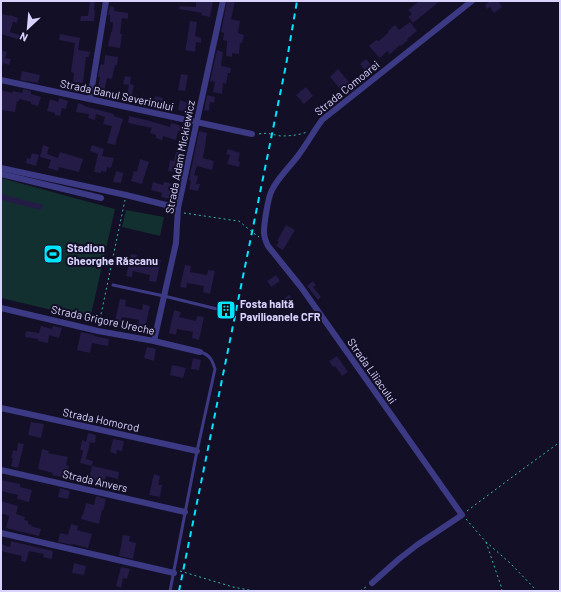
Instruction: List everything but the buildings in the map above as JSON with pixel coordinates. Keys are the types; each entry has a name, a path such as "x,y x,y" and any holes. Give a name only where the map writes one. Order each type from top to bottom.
{"street":[{"path":"90,99 106,1"},
{"name":"Strada Adam Mickiewicz","path":"154,341 176,243 178,210 223,1"},
{"name":"Strada Comoarei","path":"265,239 264,224 271,191 301,152 322,120 472,1"},
{"name":"Strada Banul Severinului","path":"1,80 252,134"},
{"path":"1,168 126,195 178,210"},
{"path":"1,174 100,198"},
{"name":"Strada Liliacului","path":"265,239 268,246 301,287 462,515"},
{"name":"Strada Grigore Ureche","path":"1,308 98,331 154,341 200,352"},
{"name":"Strada Homorod","path":"1,408 197,451"},
{"name":"Strada Anvers","path":"1,470 185,512"},
{"path":"372,583 417,545 462,515"},
{"path":"1,533 174,573"}],"lane":[{"path":"113,285 217,309"},
{"path":"170,591 197,451 215,370 211,359 206,354 200,352"}],"path":[{"path":"252,134 268,133 290,136 315,130"},
{"path":"98,331 126,195"},
{"path":"178,210 239,221 256,236 265,239"},
{"path":"537,591 510,563 485,541 462,515 560,442"},
{"path":"485,541 502,589 501,591"},
{"path":"174,573 179,571 254,591"},
{"path":"360,591 372,583"}],"green space":[{"name":"Stadion Gheorghe Răscanu","path":"1,178 115,209 90,319 1,298"},
{"path":"126,210 164,217 160,236 122,227"}],"railway":[{"path":"179,591 286,65 297,1"}],"place":[{"name":"Stadion Gheorghe Răscanu","path":"53,254"},
{"name":"Fosta haltă Pavilioanele CFR","path":"226,310"}]}
